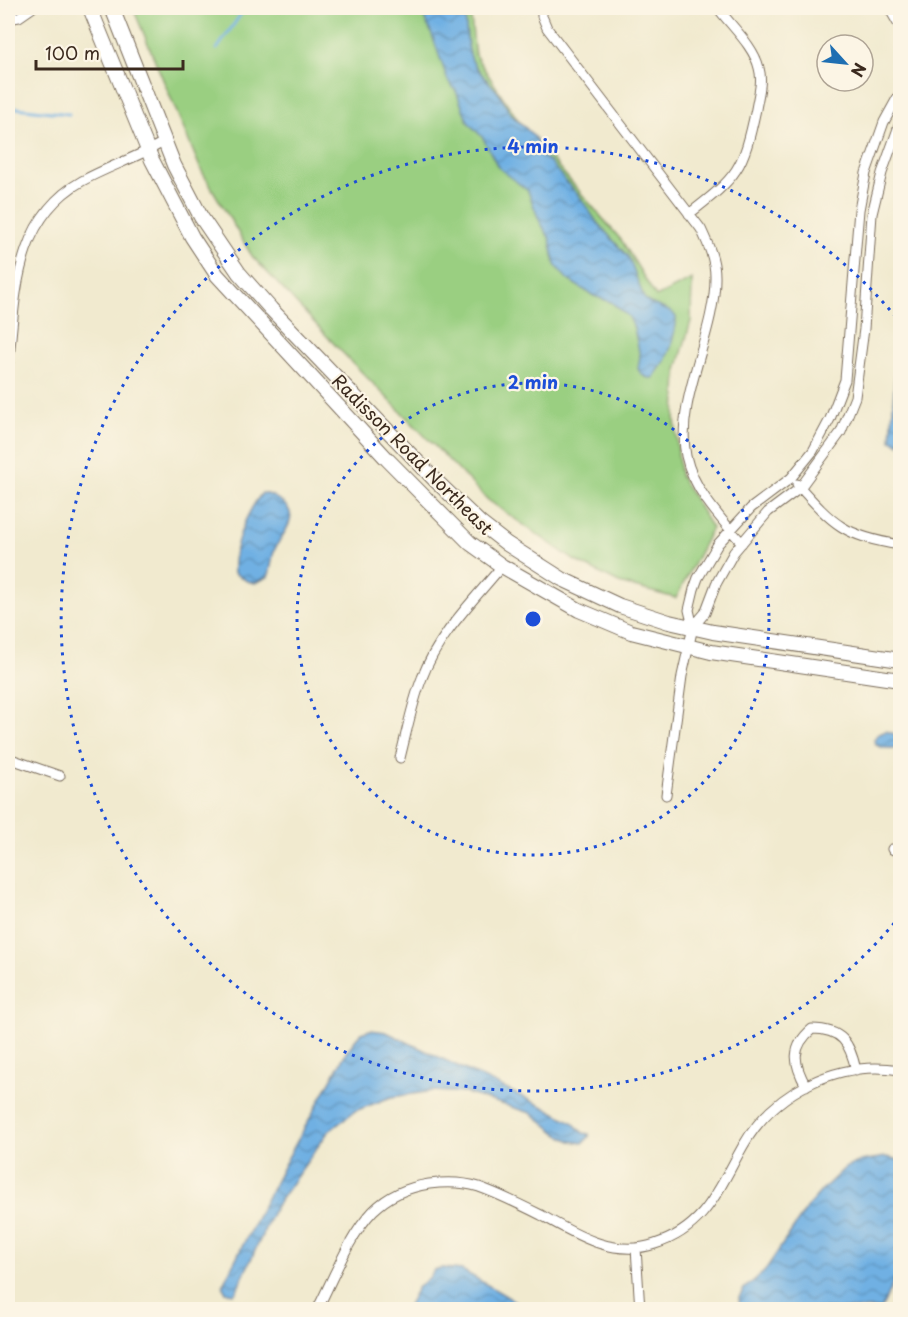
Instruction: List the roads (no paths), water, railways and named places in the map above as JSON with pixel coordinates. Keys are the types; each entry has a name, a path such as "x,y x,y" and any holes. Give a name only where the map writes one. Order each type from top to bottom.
{"main road":[{"name":"Radisson Road Northeast","path":"90,8 148,151 192,237 217,275 390,462 470,543 502,566 579,610 632,632 689,647 900,680"},
{"name":"Radisson Road Northeast","path":"112,8 174,165 201,217 238,273 435,480 480,523 536,564 579,587 620,606 669,622 900,660"}],"street":[{"path":"8,19 19,17 32,8"},
{"path":"542,8 542,16 547,28 701,229 712,254 715,277 710,314 694,375 686,422 686,455 694,478 708,502 742,543"},
{"path":"690,214 722,189 742,163 748,146 761,85 759,68 752,52 718,8"},
{"path":"889,8 900,27"},
{"path":"666,795 682,676 693,627 689,610 698,578 718,544 730,530 751,508 791,478 813,451 831,419 845,380 859,210 866,173 884,122 900,93"},
{"path":"693,627 705,614 724,568 742,543 768,512 800,488 841,432 855,397 864,329 872,214 882,173 900,123"},
{"path":"8,368 18,283 26,246 41,217 56,200 82,181 165,141"},
{"path":"791,478 830,519 842,528 869,540 900,545"},
{"path":"400,758 415,698 430,660 446,634 502,566"},
{"path":"8,758 60,776"},
{"path":"806,1086 798,1069 797,1048 800,1040 812,1029 829,1029 846,1041 856,1070"},
{"path":"317,1310 362,1226 387,1200 416,1186 450,1183 477,1186 602,1246 636,1248 655,1244 670,1238 698,1220 718,1194 743,1145 764,1116 778,1103 824,1077 856,1070 900,1070"},
{"path":"636,1248 640,1310"}],"water":[{"path":"414,8 465,8 469,50 476,66 499,93 513,116 534,136 541,155 551,163 580,197 596,221 629,258 644,298 672,312 676,317 671,347 665,361 653,378 642,375 638,369 640,356 634,328 629,317 611,302 594,296 568,280 555,265 550,239 539,220 528,191 498,167 483,138 468,122 456,91 448,81 431,32 421,12"},
{"path":"900,289 900,444 891,440"},
{"path":"262,493 273,496 286,506 291,518 275,549 268,577 255,583 234,573 234,563 241,531"},
{"path":"886,731 900,736 900,748 883,748 876,745 874,740 877,735"},
{"path":"370,1030 386,1032 548,1109 572,1122 583,1133 589,1134 589,1137 583,1143 571,1141 531,1113 466,1093 433,1091 391,1097 355,1111 328,1132 275,1207 236,1292 233,1294 226,1292 223,1286 225,1280 285,1163 347,1051 361,1033"},
{"path":"886,1157 900,1160 900,1268 881,1309 740,1309 739,1298 744,1289 764,1272 809,1205 823,1189 845,1168 861,1161"},
{"path":"443,1268 462,1270 528,1309 406,1309 417,1288 430,1277 434,1270"}],"waterway":[{"path":"217,49 245,8"},
{"path":"8,107 69,114"}]}
